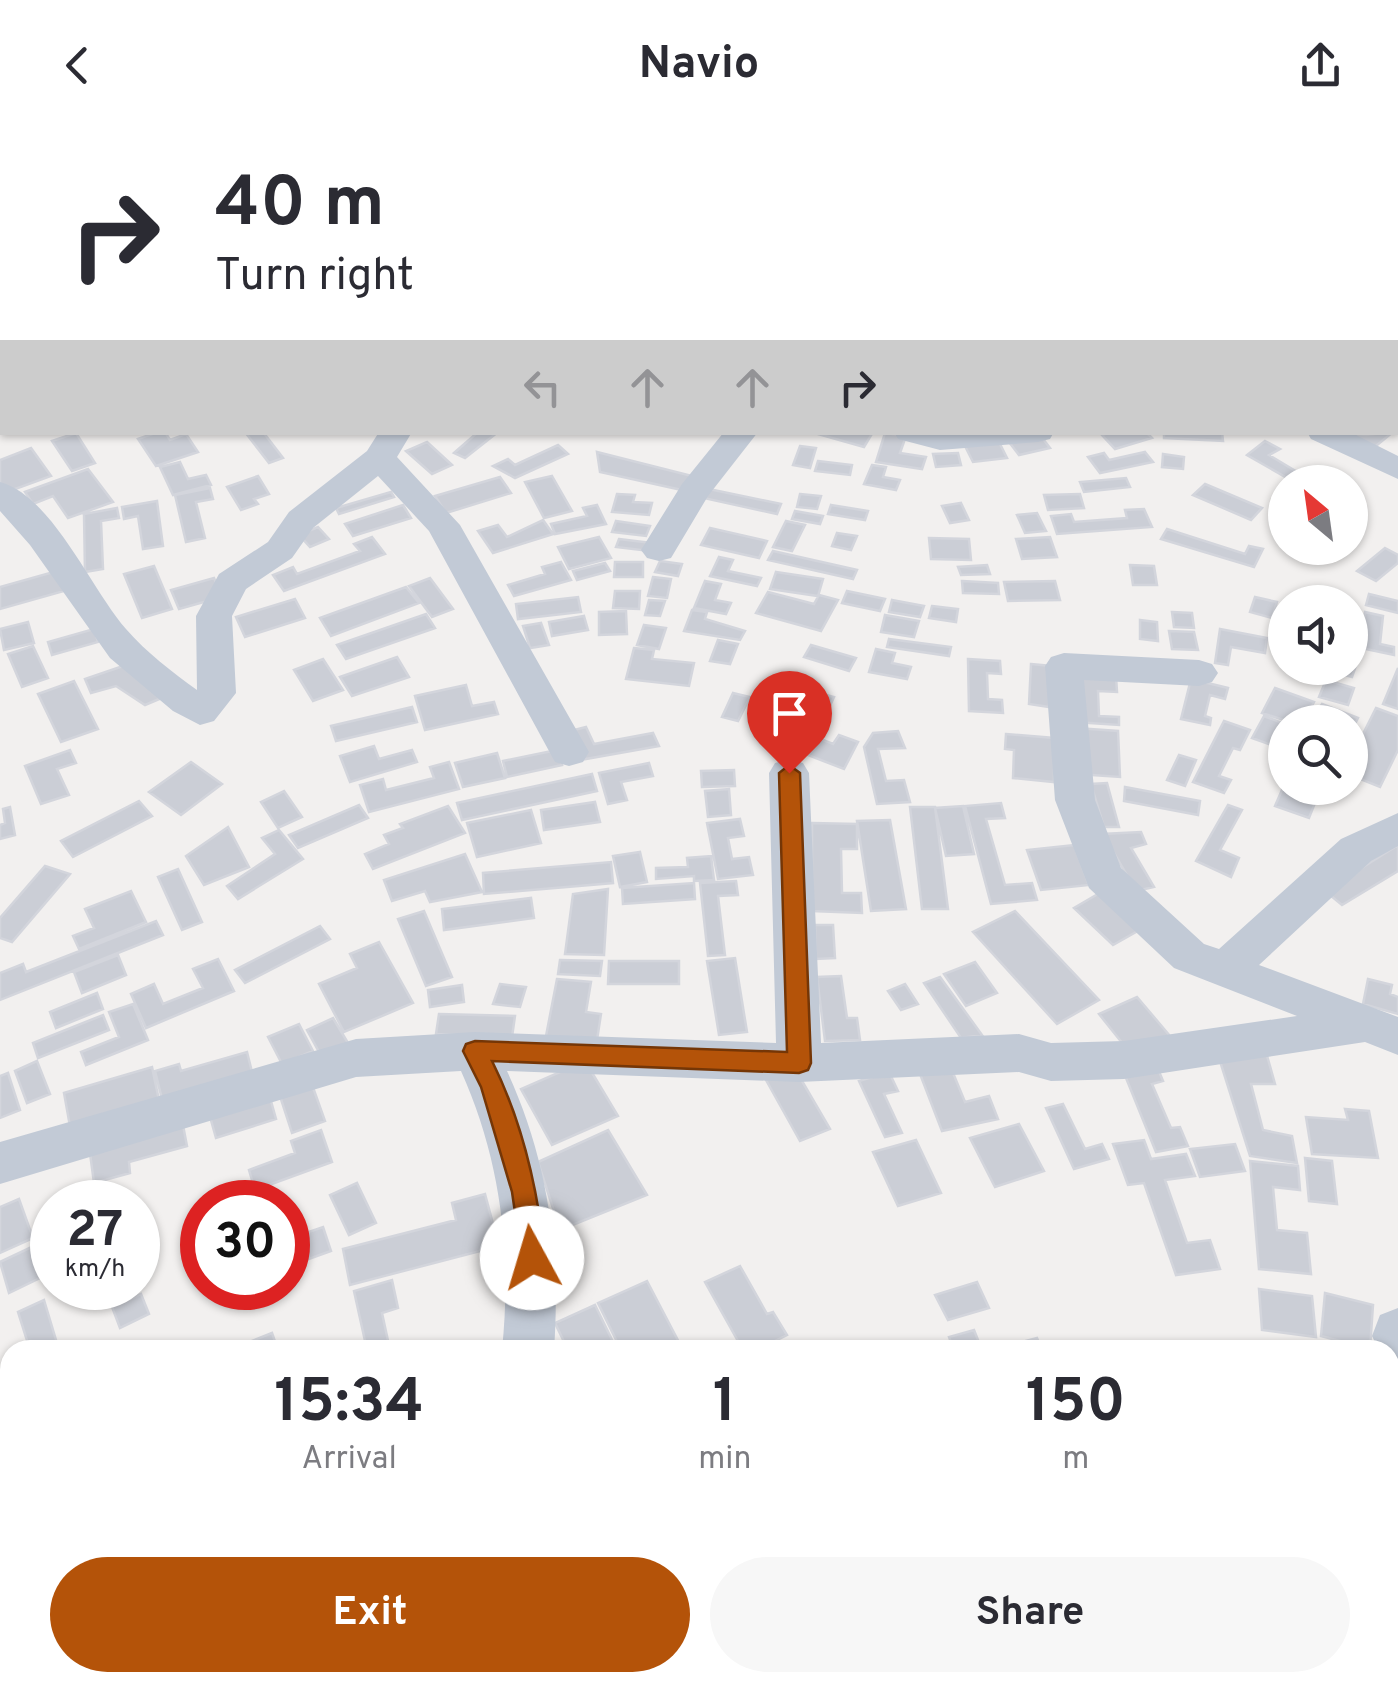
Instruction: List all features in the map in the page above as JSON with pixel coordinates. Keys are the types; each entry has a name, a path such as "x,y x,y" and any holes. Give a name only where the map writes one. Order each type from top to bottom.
{"street":[{"path":"659,550 694,491 740,435"},
{"path":"921,435 940,440 1001,435"},
{"path":"1329,435 1398,469"},
{"path":"0,492 13,502 102,624 138,666 200,712 217,693 214,616 232,582 280,550 301,520 388,445 443,525 570,752"},
{"path":"1199,672 1064,666 1075,800 1104,877 1189,956 1380,1030"},
{"path":"789,773 799,1063"},
{"path":"1225,970 1356,850 1398,828"},
{"path":"0,1162 356,1058 475,1051 799,1063 1019,1053 1052,1062 1124,1060 1380,1030"},
{"path":"475,1051 493,1087 525,1192 535,1292 529,1340"}],"building":[{"path":"77,435 95,463 72,471 52,441"},
{"path":"167,435 170,440 187,435 198,452 156,466 138,439"},
{"path":"247,435 265,435 283,458 269,463"},
{"path":"475,435 494,435 465,458 454,453"},
{"path":"822,435 871,435 864,447"},
{"path":"884,435 906,436 900,453 926,457 922,469 876,462"},
{"path":"1040,435 1050,448 1019,455 1009,442"},
{"path":"1102,435 1152,438 1115,449"},
{"path":"1222,435 1223,441 1164,438"},
{"path":"1340,435 1389,435 1371,450"},
{"path":"1265,441 1280,449 1269,455 1286,465 1268,467 1247,455"},
{"path":"427,442 452,465 432,474 406,451"},
{"path":"999,442 1007,458 973,462 965,446"},
{"path":"558,445 568,454 515,478 493,466 508,459 515,465"},
{"path":"800,446 816,448 810,468 793,465"},
{"path":"31,448 51,476 7,492 0,483 0,460"},
{"path":"597,452 692,476 682,490 600,472"},
{"path":"1145,452 1153,462 1100,473 1088,457 1104,453 1109,460"},
{"path":"958,453 961,465 936,467 933,454"},
{"path":"1163,454 1184,457 1183,469 1162,467"},
{"path":"818,461 852,465 850,475 815,471"},
{"path":"180,462 188,479 206,475 211,485 173,495 160,467"},
{"path":"872,465 886,467 883,477 900,480 896,490 864,484"},
{"path":"88,469 113,502 68,518 53,496 33,504 25,492"},
{"path":"258,476 269,494 254,499 258,504 241,510 227,487"},
{"path":"552,476 572,511 544,518 525,482"},
{"path":"500,477 511,493 446,513 435,496"},
{"path":"1126,478 1130,487 1084,492 1080,482"},
{"path":"1205,484 1262,508 1251,520 1193,495"},
{"path":"210,488 213,499 196,502 205,538 186,542 175,495"},
{"path":"704,488 781,504 777,514 699,497"},
{"path":"391,492 394,497 339,514 336,508"},
{"path":"617,494 635,495 633,502 652,503 649,515 612,512"},
{"path":"800,494 821,496 817,509 797,507"},
{"path":"1080,494 1084,508 1048,510 1044,495"},
{"path":"157,501 163,546 143,549 138,516 124,519 122,507"},
{"path":"961,503 969,520 950,523 942,506"},
{"path":"403,505 411,518 353,536 345,524"},
{"path":"597,505 606,524 555,534 551,524 587,516 583,508"},
{"path":"831,505 868,511 865,520 828,514"},
{"path":"117,508 119,518 101,521 103,569 85,572 84,514"},
{"path":"1144,509 1152,527 1057,534 1051,516 1071,514 1074,522 1127,518 1125,510"},
{"path":"795,511 823,516 820,524 792,519"},
{"path":"1037,513 1046,531 1025,533 1017,515"},
{"path":"543,520 553,534 493,553 478,531 498,525 507,537"},
{"path":"616,521 650,526 646,536 612,532"},
{"path":"786,521 805,525 792,551 773,547"},
{"path":"318,527 329,539 310,547 299,535"},
{"path":"710,528 767,541 759,558 701,545"},
{"path":"1167,529 1245,554 1249,546 1263,549 1254,567 1161,539"},
{"path":"837,533 857,536 851,550 832,546"},
{"path":"372,537 385,554 284,591 273,575 293,567 297,574 360,551 354,544"},
{"path":"599,537 611,558 569,569 558,547"},
{"path":"1050,537 1057,557 1022,559 1016,539"},
{"path":"929,538 969,539 971,560 931,559"},
{"path":"619,539 652,543 649,551 616,547"},
{"path":"1385,548 1398,555 1398,563 1376,581 1357,571"},
{"path":"773,551 857,570 853,579 768,560"},
{"path":"719,557 733,560 728,571 761,578 757,586 710,576"},
{"path":"660,561 682,564 678,576 655,572"},
{"path":"561,562 571,580 514,596 508,585 545,574 542,567"},
{"path":"615,562 643,562 643,577 614,577"},
{"path":"605,563 610,571 577,580 573,571"},
{"path":"987,565 990,574 961,575 958,567"},
{"path":"1130,565 1154,566 1157,585 1133,585"},
{"path":"154,566 172,609 142,618 124,574"},
{"path":"57,571 64,591 0,609 0,587"},
{"path":"776,572 823,579 818,596 770,589"},
{"path":"653,577 671,579 667,598 648,596"},
{"path":"214,578 222,597 179,609 171,590"},
{"path":"430,578 453,609 432,617 409,586"},
{"path":"705,581 721,584 715,600 731,603 726,614 694,608"},
{"path":"962,581 998,583 999,594 963,593"},
{"path":"1055,581 1060,600 1008,601 1004,582"},
{"path":"406,587 419,603 331,636 320,618"},
{"path":"615,591 640,591 639,609 613,608"},
{"path":"847,591 885,599 880,611 842,603"},
{"path":"768,592 814,604 819,595 838,600 821,631 756,613"},
{"path":"1369,594 1398,601 1398,613 1368,606"},
{"path":"578,597 581,612 518,619 516,604"},
{"path":"1255,597 1268,600 1268,617 1250,612"},
{"path":"295,599 305,618 245,637 236,617"},
{"path":"649,600 665,601 660,616 645,615"},
{"path":"892,600 924,606 920,617 889,612"},
{"path":"932,606 958,609 956,622 929,618"},
{"path":"692,610 707,612 705,619 745,631 740,640 684,631"},
{"path":"626,611 627,634 599,635 599,612"},
{"path":"1172,612 1192,613 1194,628 1174,627"},
{"path":"1368,613 1383,616 1380,644 1394,647 1394,655 1368,649"},
{"path":"426,614 435,628 346,659 337,645"},
{"path":"885,615 919,621 914,637 881,632"},
{"path":"584,616 588,630 552,636 549,622"},
{"path":"1140,620 1157,622 1158,641 1140,639"},
{"path":"28,622 34,643 4,650 0,629"},
{"path":"541,623 549,645 530,648 523,626"},
{"path":"644,625 666,628 659,649 637,645"},
{"path":"94,629 98,642 52,655 48,642"},
{"path":"1220,629 1267,638 1265,653 1231,647 1228,665 1215,663"},
{"path":"1169,631 1194,632 1198,650 1172,649"},
{"path":"889,639 951,647 949,656 887,647"},
{"path":"718,640 738,644 730,664 710,661"},
{"path":"811,645 856,658 849,671 804,657"},
{"path":"33,646 48,678 22,687 8,654"},
{"path":"634,648 654,650 652,659 694,663 689,686 626,679"},
{"path":"876,649 895,653 892,663 911,667 907,679 869,672"},
{"path":"397,657 409,677 352,696 340,677"},
{"path":"323,659 343,690 313,701 294,670"},
{"path":"968,659 1000,661 1001,674 987,673 988,699 1002,700 1003,713 969,711"},
{"path":"129,664 164,697 145,705 116,686 91,693 85,679"},
{"path":"1031,664 1051,666 1049,707 1029,704"},
{"path":"1398,668 1398,709 1383,704"},
{"path":"1073,673 1116,676 1117,692 1098,691 1099,716 1119,717 1119,725 1075,722"},
{"path":"1191,679 1228,688 1225,699 1210,695 1205,716 1211,718 1210,725 1181,719"},
{"path":"74,681 98,729 61,742 38,694"},
{"path":"466,685 472,706 494,702 498,714 425,730 415,696"},
{"path":"1324,685 1354,688 1348,705 1319,697"},
{"path":"1275,688 1314,702 1268,705 1268,715 1262,713"},
{"path":"812,691 834,697 822,723 799,717"},
{"path":"733,693 750,697 738,721 722,717"},
{"path":"412,707 417,722 336,741 331,726"},
{"path":"1376,708 1398,716 1398,750 1380,787 1368,782 1368,724"},
{"path":"1264,716 1268,718 1268,744 1252,738"},
{"path":"799,721 814,726 808,734 833,744 839,735 858,742 844,769 782,745"},
{"path":"1224,721 1250,730 1240,750 1233,748 1219,776 1231,780 1224,793 1193,782"},
{"path":"586,727 594,744 653,733 659,746 580,760 566,732"},
{"path":"1076,728 1118,731 1120,777 1078,774"},
{"path":"898,731 905,748 878,749 886,781 904,780 910,802 877,804 864,747 873,733"},
{"path":"1006,734 1054,738 1054,782 1013,778 1014,750 1005,749"},
{"path":"374,746 379,759 412,750 417,762 350,782 340,756"},
{"path":"70,750 76,763 57,769 69,795 41,804 25,766"},
{"path":"557,750 562,765 507,777 503,761"},
{"path":"497,753 505,778 463,787 455,763"},
{"path":"1179,755 1196,760 1185,786 1167,780"},
{"path":"191,762 222,784 181,815 149,792"},
{"path":"449,762 459,789 369,812 360,785 383,779 386,790 434,778 430,767"},
{"path":"649,763 653,776 621,782 627,800 608,804 599,773"},
{"path":"734,770 735,786 702,787 701,771"},
{"path":"592,774 597,791 462,820 457,803"},
{"path":"1107,783 1119,827 1104,827 1091,784"},
{"path":"1125,787 1200,801 1198,815 1124,801"},
{"path":"729,789 731,815 708,817 705,791"},
{"path":"284,791 302,817 278,828 261,802"},
{"path":"139,801 152,816 73,857 61,841"},
{"path":"595,802 600,822 544,830 541,810"},
{"path":"1001,803 1005,818 986,819 1005,885 1032,883 1037,900 991,904 965,806"},
{"path":"359,805 368,818 298,848 289,835"},
{"path":"1228,805 1242,810 1220,850 1239,858 1231,877 1196,861"},
{"path":"1275,805 1314,805 1309,818"},
{"path":"448,806 465,833 373,869 365,854 389,844 384,835 403,828 400,824"},
{"path":"963,806 974,854 946,856 935,808"},
{"path":"10,807 15,835 0,839 0,825 5,823 3,809"},
{"path":"910,807 935,807 948,909 922,909"},
{"path":"531,810 541,843 477,857 467,823"},
{"path":"740,819 744,836 728,838 732,859 749,857 753,875 718,879 707,823"},
{"path":"890,820 906,909 871,911 857,821"},
{"path":"812,823 857,824 857,849 841,849 842,893 861,893 862,913 812,911"},
{"path":"228,827 249,867 204,885 186,856"},
{"path":"279,830 303,859 238,899 227,886 275,854 262,838"},
{"path":"1141,832 1146,844 1131,848 1154,887 1136,891 1103,834"},
{"path":"1074,845 1089,885 1041,890 1027,850"},
{"path":"1398,845 1398,871 1342,905 1325,891"},
{"path":"640,852 647,882 620,887 613,856"},
{"path":"465,854 482,892 430,902 425,891 392,901 384,880"},
{"path":"711,856 714,880 694,881 694,876 656,879 656,868 688,867 687,858"},
{"path":"611,862 613,883 484,894 483,873"},
{"path":"45,866 70,874 12,942 0,938 0,918"},
{"path":"178,869 202,922 182,930 158,877"},
{"path":"736,881 738,895 718,896 725,955 708,956 700,883"},
{"path":"694,883 695,899 623,904 622,888"},
{"path":"608,889 604,955 565,954 573,894"},
{"path":"131,891 146,922 79,949 73,936 94,928 85,909"},
{"path":"1103,891 1143,928 1113,945 1074,908"},
{"path":"531,898 534,918 444,930 442,909"},
{"path":"424,911 452,977 426,986 398,919"},
{"path":"1015,911 1099,1000 1057,1024 973,932"},
{"path":"156,921 163,935 0,1000 0,973 23,964 26,972"},
{"path":"815,925 833,925 835,958 816,959"},
{"path":"320,926 330,939 245,983 235,970"},
{"path":"379,942 413,1003 344,1032 319,984 357,968 350,954"},
{"path":"118,955 126,975 82,993 74,972"},
{"path":"735,958 747,1032 719,1035 707,961"},
{"path":"218,959 234,991 146,1028 131,994 154,984 163,1004 203,988 193,969"},
{"path":"560,960 602,961 600,976 558,974"},
{"path":"609,961 679,961 679,984 608,984"},
{"path":"975,962 997,993 966,1006 944,974"},
{"path":"841,976 847,1018 857,1018 860,1040 825,1041 817,977"},
{"path":"940,977 982,1035 961,1038 924,983"},
{"path":"557,979 591,982 586,1012 601,1014 597,1040 546,1036"},
{"path":"1368,979 1392,985 1390,994 1398,997 1398,1014 1363,1004"},
{"path":"500,984 526,987 520,1007 493,1004"},
{"path":"905,984 918,1004 901,1010 888,991"},
{"path":"462,985 464,1002 430,1007 428,990"},
{"path":"97,993 103,1009 56,1028 50,1012"},
{"path":"1137,997 1170,1036 1131,1054 1099,1014"},
{"path":"133,1004 148,1040 86,1065 81,1052 119,1037 109,1012"},
{"path":"439,1014 515,1016 512,1037 436,1034"},
{"path":"103,1015 109,1030 38,1058 33,1043"},
{"path":"333,1018 351,1048 324,1061 307,1030"},
{"path":"299,1024 313,1051 282,1064 268,1037"},
{"path":"247,1052 253,1076 163,1103 155,1071 179,1064 181,1071"},
{"path":"1266,1052 1275,1084 1251,1084 1263,1130 1292,1136 1297,1163 1250,1156 1218,1055"},
{"path":"37,1061 50,1094 27,1103 15,1071"},
{"path":"585,1061 618,1116 552,1145 521,1089"},
{"path":"1155,1062 1163,1081 1152,1084 1171,1128 1180,1127 1188,1146 1156,1152 1122,1068"},
{"path":"152,1067 160,1105 71,1132 64,1093"},
{"path":"951,1068 965,1102 989,1096 998,1119 942,1131 920,1074"},
{"path":"795,1069 830,1129 800,1141 766,1080"},
{"path":"889,1072 898,1091 884,1094 902,1133 885,1137 859,1081"},
{"path":"8,1073 20,1110 0,1118 0,1076"},
{"path":"310,1079 325,1121 292,1133 278,1090"},
{"path":"269,1094 276,1119 216,1138 209,1113"},
{"path":"1063,1104 1085,1149 1102,1144 1109,1159 1074,1169 1046,1108"},
{"path":"1345,1109 1369,1111 1378,1158 1312,1154 1306,1117 1348,1120"},
{"path":"182,1120 187,1146 129,1162 130,1173 94,1180 89,1146"},
{"path":"1019,1124 1044,1171 995,1187 970,1138"},
{"path":"321,1130 332,1162 282,1180 252,1180 249,1170 295,1153 291,1141"},
{"path":"608,1130 647,1195 560,1230 538,1162"},
{"path":"916,1140 941,1193 898,1206 873,1152"},
{"path":"1144,1140 1151,1159 1186,1154 1195,1176 1165,1180 1187,1243 1210,1240 1220,1269 1176,1275 1144,1183 1128,1185 1113,1144"},
{"path":"1235,1144 1245,1171 1200,1177 1190,1149"},
{"path":"1305,1158 1332,1161 1337,1204 1309,1201"},
{"path":"1250,1161 1298,1166 1300,1190 1273,1187 1277,1230 1307,1233 1311,1274 1259,1269"},
{"path":"357,1183 376,1223 349,1235 330,1195"},
{"path":"485,1194 499,1246 350,1285 343,1249 456,1220 452,1203"},
{"path":"19,1199 30,1239 0,1253 0,1207"},
{"path":"323,1227 331,1251 310,1259 310,1231"},
{"path":"30,1248 30,1283 9,1293 0,1262"},
{"path":"740,1266 767,1314 773,1312 787,1335 777,1340 737,1340 705,1282"},
{"path":"392,1280 398,1308 382,1313 388,1340 365,1340 354,1291"},
{"path":"647,1281 678,1340 616,1340 598,1303"},
{"path":"977,1282 989,1308 948,1320 935,1295"},
{"path":"1259,1289 1312,1296 1316,1337 1262,1330"},
{"path":"1325,1293 1373,1305 1371,1340 1321,1336"},
{"path":"595,1305 612,1340 563,1340 555,1323"},
{"path":"30,1306 30,1310 47,1310 56,1340 27,1340 18,1312"},
{"path":"113,1310 147,1310 149,1314 120,1328"},
{"path":"974,1330 978,1340 950,1340 949,1337"},
{"path":"272,1333 274,1340 254,1340"}],"route":[{"path":"532,1258 525,1192 493,1087 475,1051 799,1063 789,773"}]}
